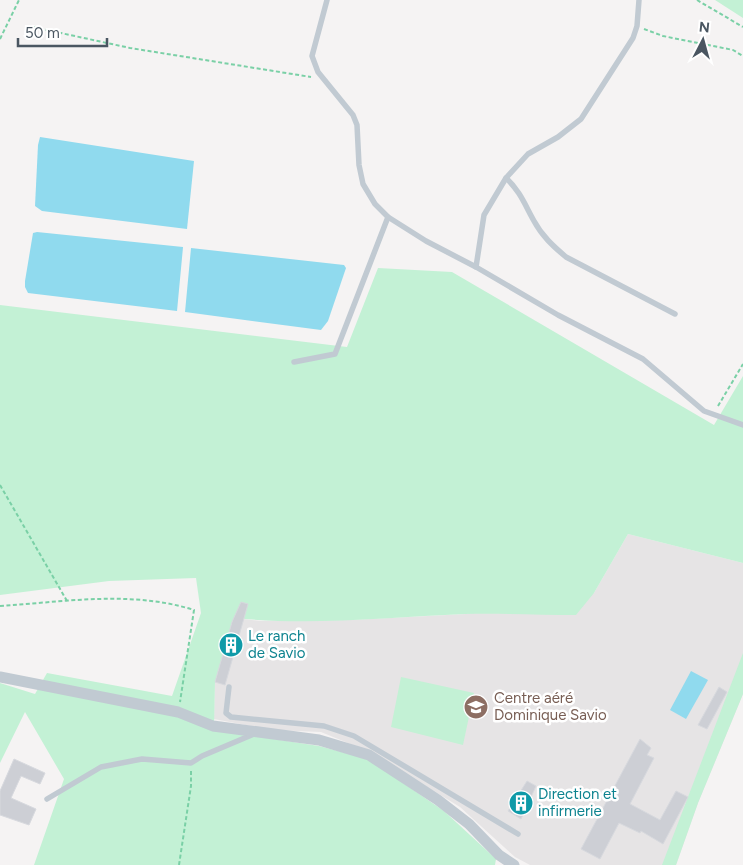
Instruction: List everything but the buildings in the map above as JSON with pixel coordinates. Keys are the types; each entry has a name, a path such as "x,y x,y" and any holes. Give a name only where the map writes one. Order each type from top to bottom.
{"street":[{"path":"0,677 178,712 213,726 319,740 369,755 438,800 469,824 499,855 514,865"}],"lane":[{"path":"327,0 312,56 314,64 325,82 354,115 357,125 359,165 364,184 375,204 388,217 426,241 476,267 558,315 643,359 712,415 743,425"},
{"path":"476,267 484,215 506,178 528,154 558,137 581,119 633,38 637,26 639,0"},
{"path":"506,178 516,188 534,221 552,246 566,257 676,314"},
{"path":"294,362 335,354 388,217"},
{"path":"229,687 226,713 231,717 245,720 324,726 354,736 518,834"},
{"path":"47,799 101,767 142,759 191,763 202,756 258,732"}],"path":[{"path":"0,39 18,0"},
{"path":"697,0 743,27"},
{"path":"637,26 663,36 733,50 743,56"},
{"path":"33,27 130,48 308,77 325,82"},
{"path":"712,415 743,364"},
{"path":"0,485 67,601"},
{"path":"0,606 98,598 129,598 194,610 178,712"},
{"path":"179,865 192,786 191,763"}],"shaded area":[{"name":"Centre aéré Dominique Savio","path":"628,534 743,563 743,694 698,803 676,865 530,865 515,857 460,807 370,752 321,732 272,730 214,719 215,682 235,618 261,621 352,620 466,614 594,593"}],"green space":[{"path":"715,0 743,0 743,18"},
{"path":"378,268 452,272 714,425 743,376 743,563 628,534 594,593 576,615 465,614 321,621 235,618 232,622 215,682 214,730 319,746 368,759 444,811 496,859 495,865 34,865 64,779 25,712 0,763 0,683 35,694 47,673 172,696 201,613 196,578 109,581 0,595 0,305 347,347"},
{"path":"743,653 743,694 698,803 676,865 662,865"},
{"path":"401,677 474,693 463,745 391,727"}],"water":[{"path":"40,137 194,161 187,229 42,211 35,206"},
{"path":"33,233 183,247 177,311 28,293 25,281"},
{"path":"191,248 344,265 346,268 328,321 321,330 185,312"},
{"path":"691,671 708,680 686,719 670,710"}],"place":[{"name":"Le ranch de Savio","path":"231,645"},
{"name":"Centre aéré Dominique Savio","path":"476,707"},
{"name":"Direction et infirmerie","path":"521,803"}]}
